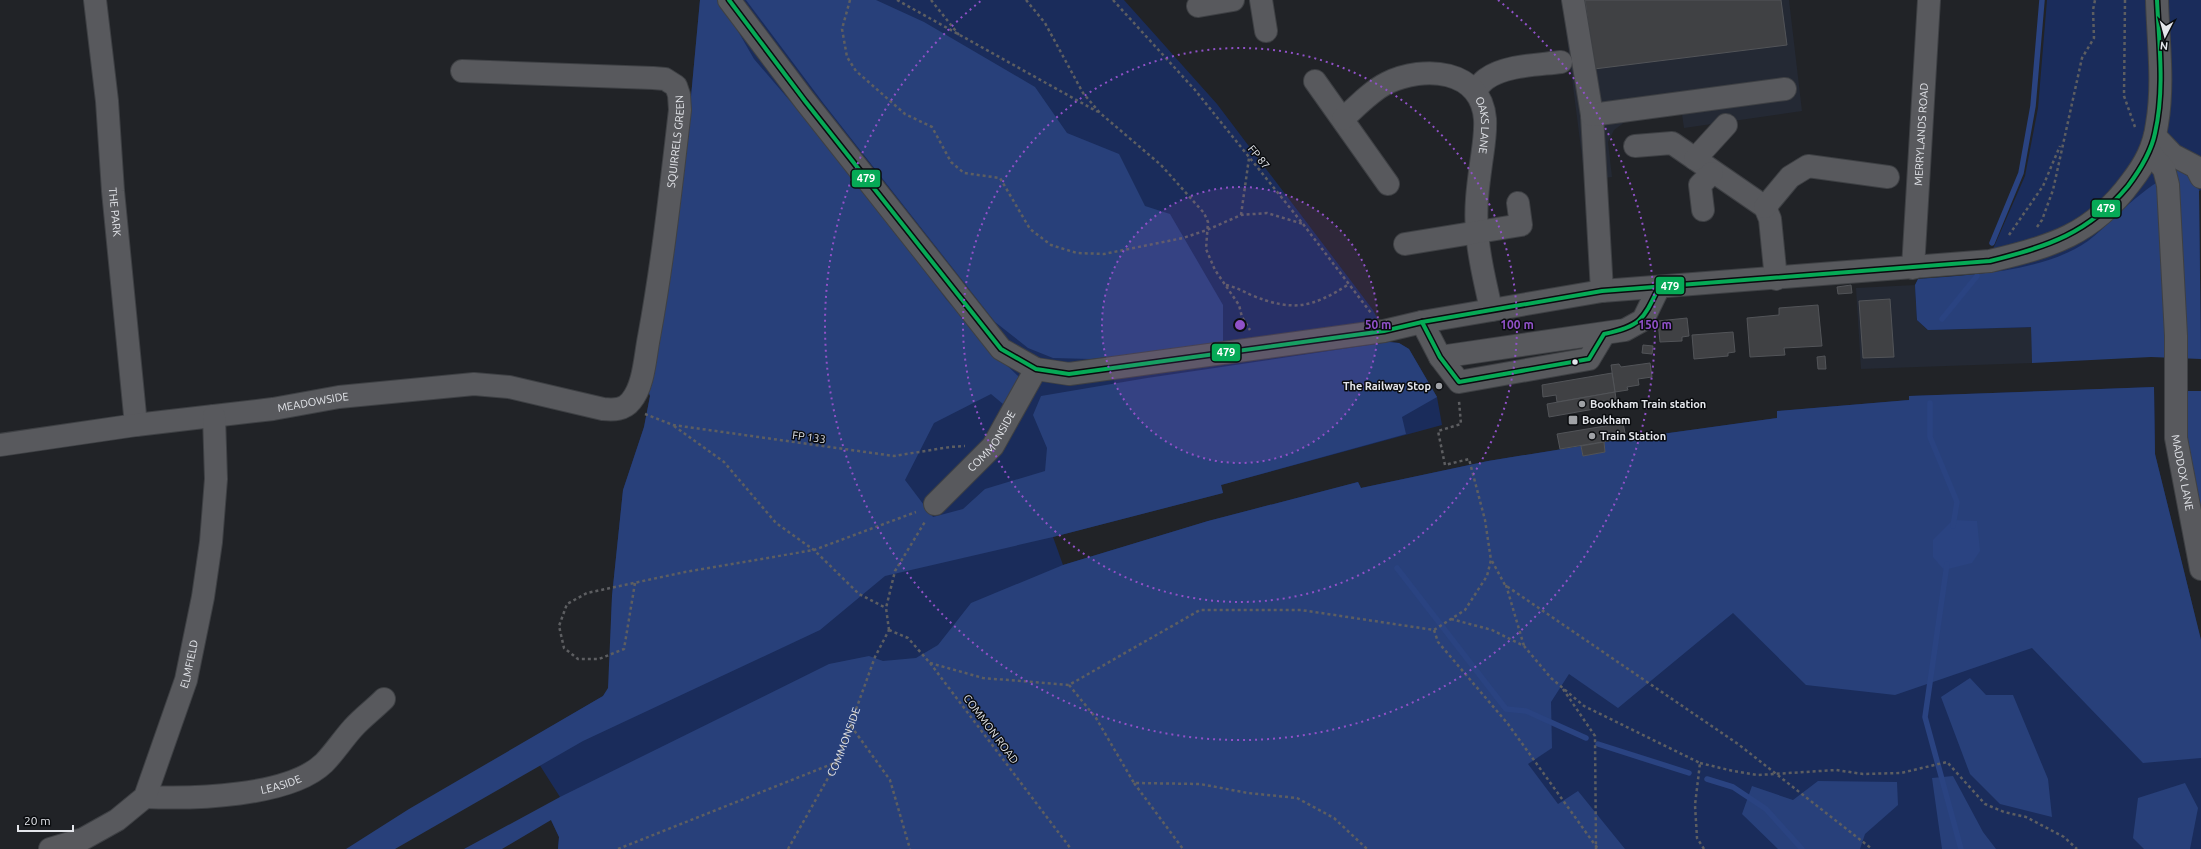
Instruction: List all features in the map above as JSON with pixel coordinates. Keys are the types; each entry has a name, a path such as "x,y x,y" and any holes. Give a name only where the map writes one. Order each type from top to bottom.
{"street":[{"name":"THE PARK","path":"95,0 107,101 113,191 136,425"},
{"path":"729,0 978,322 1002,349 1036,369 1069,374 1384,331 1422,322 1602,291 1776,279 1990,261 2039,239 2080,230 2106,212 2124,191 2147,140 2159,108 2157,0"},
{"path":"1198,6 1233,0"},
{"path":"1262,0 1266,31"},
{"path":"1573,0 1592,115 1602,291"},
{"name":"MERRYLANDS ROAD","path":"1913,268 1930,0"},
{"path":"1475,91 1485,79 1500,72 1562,62"},
{"name":"SQUIRRELS GREEN","path":"462,71 653,78 665,80 676,86 679,95 680,110 662,267 642,372 636,393 625,407"},
{"name":"OAKS LANE","path":"1342,119 1387,83 1408,77 1430,73 1450,75 1464,81 1475,91 1482,103 1485,118 1476,200 1477,231 1491,310"},
{"path":"1315,81 1388,184"},
{"path":"1592,115 1785,89"},
{"path":"1695,159 1726,125"},
{"path":"2147,140 2196,167 2201,177"},
{"name":"MADDOX LANE","path":"2147,140 2166,174 2176,336 2175,422 2182,470 2201,569"},
{"path":"1635,146 1672,143 1712,173 1764,207 1770,219 1776,279"},
{"path":"1764,207 1790,177 1808,166 1888,177"},
{"path":"1703,210 1700,185 1712,173"},
{"path":"1405,244 1477,231 1521,226 1518,203"},
{"path":"1440,357 1624,330 1643,320 1659,287"},
{"path":"1422,322 1440,357 1459,382 1590,359 1604,334"},
{"name":"COMMONSIDE","path":"935,504 993,446 1036,369"},
{"name":"MEADOWSIDE","path":"0,445 136,425 214,416 339,397 474,384 509,387 603,409 617,410 625,407"},
{"name":"ELMFIELD","path":"145,797 186,680 203,597 211,542 216,479 214,416"},
{"name":"LEASIDE","path":"145,797 174,798 251,792 278,786 302,778 323,764 354,726 384,699"},
{"path":"50,849 83,840 117,820 145,797"}],"path":[{"path":"850,0 842,29 847,57 856,71 905,114 932,127 951,162 964,173 1000,178 1030,230 1051,245 1077,253 1104,254 1183,238 1207,230 1242,215 1267,213 1303,224"},
{"path":"897,0 960,37 1100,113"},
{"path":"931,0 960,37"},
{"path":"1026,0 1045,23 1083,93 1100,113 1161,165 1204,213 1208,222 1206,249 1215,270 1239,305 1242,317 1250,328 1248,350"},
{"name":"FP 87","path":"1113,0 1195,90 1303,224 1384,331"},
{"path":"2039,239 2042,220 2050,197 2082,58 2094,38 2093,10 2095,0"},
{"path":"2126,0 2124,96 2147,140"},
{"path":"2006,239 2043,186 2063,140"},
{"path":"1242,215 1249,157"},
{"path":"1225,284 1273,302 1298,306 1313,304 1349,284"},
{"path":"1459,382 1461,424 1438,431 1445,465 1468,459 1485,520 1492,560 1505,585 1524,646 1551,678 1584,706 1700,763 1733,771 1758,774 1836,770 1863,774 1901,773 1947,762 1985,804 2004,812 2026,817 2064,837 2077,849"},
{"name":"FP 133","path":"625,407 673,425 894,456 950,447 993,446"},
{"path":"673,425 724,462 776,523 814,550 859,594 886,608"},
{"path":"635,583 624,649 599,659 578,659 564,648 559,626 567,604 587,593 685,572 814,550 935,504"},
{"path":"889,630 886,608 895,571 935,504"},
{"path":"930,663 983,678 1069,685 1200,610 1301,610 1434,630 1465,610 1474,599 1487,576 1492,560"},
{"path":"1505,585 1738,744 1872,849"},
{"path":"1451,618 1492,630 1524,646"},
{"name":"COMMON ROAD","path":"889,630 908,638 930,663 1071,849"},
{"name":"COMMONSIDE","path":"788,849 837,762 875,657 889,630"},
{"path":"1434,630 1438,642 1508,724 1596,848"},
{"path":"1069,685 1096,718 1134,783 1183,849"},
{"path":"1562,687 1595,736 1596,848"},
{"path":"851,725 890,780 910,849"},
{"path":"618,849 837,762"},
{"path":"1700,763 1695,805 1697,838 1704,849"},
{"path":"1134,783 1200,784 1248,793 1296,798 1334,818 1367,849"}],"shaded area":[{"path":"700,0 1124,0 1217,104 1373,310 1389,342 1399,343 1409,349 1437,397 1442,425 1221,485 1223,493 1053,537 1063,565 1208,521 1358,482 1361,488 1488,461 1581,446 1583,456 1605,452 1604,442 1777,418 1777,411 1909,400 1909,396 2154,387 2155,454 2201,640 2201,849 558,849 559,837 551,820 560,797 525,742 603,696 609,688 612,596 623,490 644,427 650,396 646,384 688,129"},
{"path":"700,0 720,0 754,59 850,171 946,299 991,350 1018,376 1018,391 1003,404 991,394 934,423 905,480 933,517 963,509 985,489 1045,471 1047,448 1033,415 1041,396 1147,378 1389,342 1399,343 1409,349 1437,397 1402,417 1406,434 1221,485 1223,493 1053,537 885,576 820,630 583,741 395,849 346,849 409,809 603,696 608,688 612,596 623,490 644,427 650,396 646,384 688,129"},
{"path":"746,0 876,0 924,22 1035,87 1067,133 1119,154 1145,206 1170,214 1223,305 1223,344 1091,359 1053,358 1028,348 995,322 824,104"},
{"path":"1562,0 1789,0 1802,111 1684,128 1682,114 1625,122 1614,130 1608,142 1612,177 1585,180"},
{"path":"2047,0 2201,0 2201,190 2199,191 2201,359 2152,324 1928,330 1917,320 1915,285 1918,279 1989,274 1993,249 2025,176 2038,108"},
{"path":"2181,168 2192,176 2199,190 2201,359 2151,357 2032,363 2031,327 1928,330 1917,320 1915,285 1918,279 1960,276 2029,266 2070,251 2088,241 2130,203 2163,178"},
{"path":"1915,285 1917,320 1928,330 2031,327 2032,363 1861,369 1856,288"},
{"path":"2154,387 2155,454 2201,640 2201,758 2143,763 2032,648 1895,695 1806,685 1733,613 1618,708 1569,674 1551,702 1552,748 1528,764 1558,804 1578,791 1625,849 558,849 559,837 551,820 502,849 464,849 560,797 829,664 869,656 883,661 916,658 938,645 971,603 1063,565 1208,521 1358,482 1361,488 1488,461 1581,446 1583,456 1605,452 1604,442 1777,418 1777,411 1909,400 1909,396"},
{"path":"2185,391 2201,391 2201,525 2190,472"},
{"path":"1953,520 1977,521 1980,551 1972,563 1944,570 1933,557 1933,540"},
{"path":"1970,678 1986,695 2013,695 2048,779 2052,817 2000,804 1970,774 1941,697"},
{"path":"1953,776 1983,832 1996,849 1942,849 1932,778"},
{"path":"1818,781 1897,782 1898,805 1865,834 1860,849 1778,849 1742,814 1752,786 1793,800"},
{"path":"2185,783 2198,808 2190,849 2144,849 2133,838 2138,798"}],"building":[{"path":"1585,0 1781,0 1787,45 1594,69"},
{"path":"1851,285 1852,293 1838,294 1837,287"},
{"path":"1890,299 1894,357 1863,358 1859,301"},
{"path":"1818,305 1822,346 1784,348 1785,355 1750,357 1747,318 1779,315 1779,308"},
{"path":"1687,318 1689,336 1682,337 1682,341 1660,342 1658,321"},
{"path":"1733,332 1735,352 1728,353 1728,356 1694,359 1692,335"},
{"path":"1643,345 1653,346 1652,354 1642,353"},
{"path":"1825,356 1826,369 1818,369 1817,357"},
{"path":"1650,363 1652,377 1638,379 1639,385 1627,387 1628,390 1615,392 1611,365 1619,364 1621,367"},
{"path":"1612,373 1615,392 1557,402 1556,395 1543,397 1542,385"},
{"name":"Bookham Train station","path":"1615,392 1617,405 1549,417 1547,404"},
{"name":"Train Station","path":"1623,423 1626,438 1560,449 1557,434"},
{"path":"1604,442 1605,452 1583,456 1581,446"}],"waterway":[{"path":"1992,243 2021,173 2033,106 2042,0"},
{"path":"1942,319 1977,276"},
{"path":"1930,403 1930,437 1957,502 1953,526"},
{"path":"1947,564 1925,717 1961,849"},
{"path":"1397,568 1506,709 1526,711 1586,738"},
{"path":"1598,744 1689,773"},
{"path":"1707,779 1733,787 1766,809 1802,849"}],"transit line":[{"name":"479","path":"729,0 805,101 1001,349 1036,369 1069,374 1384,331 1422,322 1602,291 1990,261 2048,244 2082,227 2098,216 2113,202 2137,174 2151,147 2158,116 2161,83 2157,0"},
{"name":"479","path":"1422,322 1440,357 1459,382 1589,359 1604,334 1626,328 1639,320 1649,307 1659,287"}],"place":[{"name":"The Railway Stop","path":"1439,386"},
{"name":"Bookham Train station","path":"1582,404"},
{"name":"Bookham","path":"1573,420"},
{"name":"Train Station","path":"1592,436"}]}
